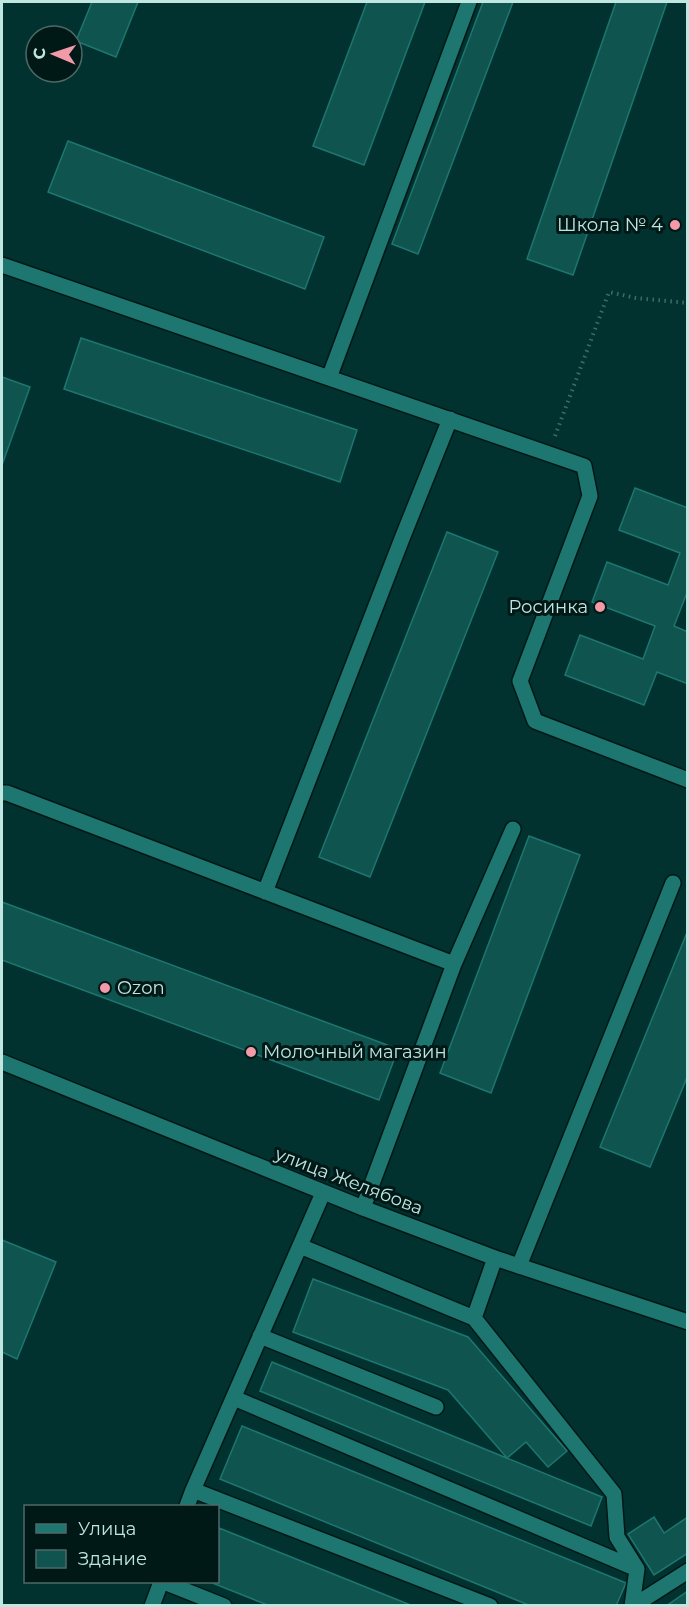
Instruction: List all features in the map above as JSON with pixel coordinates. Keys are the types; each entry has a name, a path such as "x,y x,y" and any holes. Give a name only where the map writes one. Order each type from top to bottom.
{"street":[{"path":"329,378 469,2"},
{"path":"2,265 584,466 590,496 520,681 535,721 687,780"},
{"path":"266,892 450,419"},
{"path":"2,793 8,793 454,964"},
{"path":"363,1208 454,964 513,829"},
{"path":"519,1266 673,883"},
{"name":"улица Желябова","path":"2,1062 363,1208 495,1258 687,1323"},
{"path":"187,1505 324,1193"},
{"path":"300,1246 474,1318 614,1494 617,1537 637,1569 632,1605"},
{"path":"474,1318 495,1258"},
{"path":"260,1336 436,1407"},
{"path":"234,1398 637,1569"},
{"path":"193,1490 490,1605"},
{"path":"632,1605 687,1571"},
{"path":"152,1605 162,1583"},
{"path":"168,1583 224,1605"}],"path":[{"path":"549,453 609,292 636,298 687,303"}],"building":[{"path":"92,2 138,2 116,57 84,44 83,24"},
{"path":"367,2 425,2 364,165 313,146"},
{"path":"483,2 513,2 418,254 392,244"},
{"path":"616,2 667,2 573,275 527,259"},
{"path":"68,141 324,237 305,289 48,192"},
{"path":"81,338 357,430 340,482 64,389"},
{"path":"2,377 30,387 2,465"},
{"path":"635,488 688,508 688,590 674,626 688,632 688,684 657,672 644,705 565,675 580,635 643,659 655,626 592,602 607,562 668,585 680,553 619,530"},
{"path":"447,532 498,552 370,877 319,857"},
{"path":"529,836 580,855 491,1093 440,1073"},
{"path":"2,902 398,1049 379,1100 2,960"},
{"path":"688,930 688,1075 650,1167 600,1147"},
{"path":"2,1240 56,1262 17,1359 2,1352"},
{"path":"313,1279 468,1337 567,1451 548,1467 526,1442 507,1458 448,1390 293,1332"},
{"path":"272,1362 602,1497 591,1526 260,1391"},
{"path":"242,1426 626,1583 616,1606 531,1606 220,1479"},
{"path":"654,1517 664,1533 688,1517 688,1553 654,1575 628,1534"},
{"path":"219,1528 413,1606 270,1606 212,1583 219,1583"},
{"path":"688,1591 688,1606 666,1606"}],"place":[{"name":"Школа № 4","path":"675,225"},
{"name":"Росинка","path":"600,607"},
{"name":"Ozon","path":"105,988"},
{"name":"Молочный магазин","path":"251,1052"}]}
